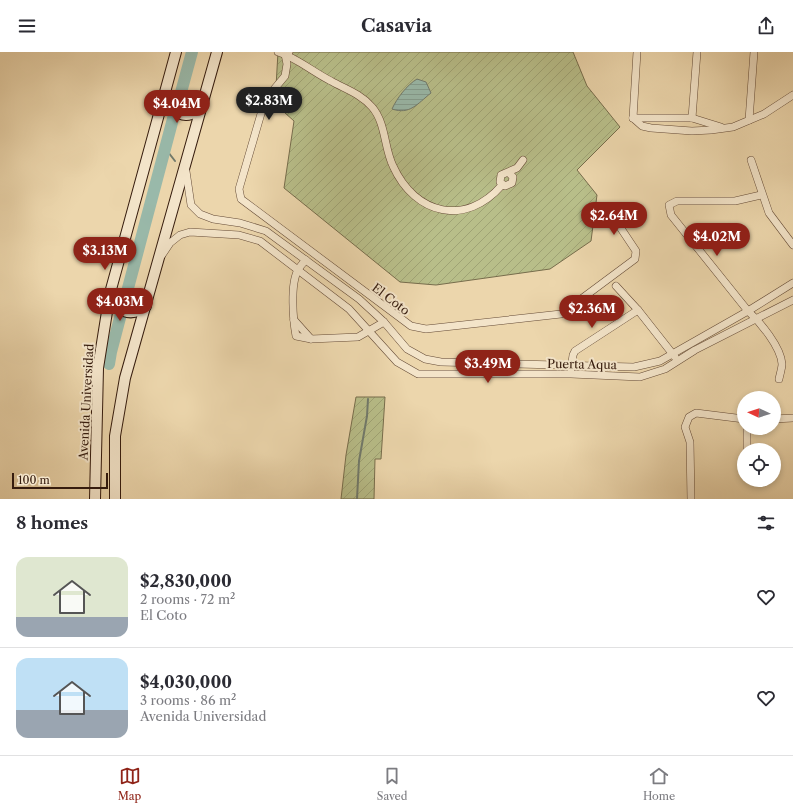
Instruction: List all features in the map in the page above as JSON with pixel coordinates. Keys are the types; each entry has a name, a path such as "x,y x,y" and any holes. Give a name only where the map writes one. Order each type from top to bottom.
{"main road":[{"name":"Avenida Universidad","path":"95,499 98,368 110,293 176,52"},
{"path":"114,499 115,436 125,378 186,168 217,52"},
{"path":"166,92 169,106 178,112 189,115 194,113 202,105"},
{"path":"110,293 114,305 125,312 136,312 146,306"}],"street":[{"path":"278,52 287,53 331,82 364,99 373,108 380,121 392,165 398,178 416,198 429,206 448,211 467,209 484,200 502,184 500,177 504,173 509,173 517,168 523,160"},
{"path":"633,118 637,52"},
{"path":"692,118 697,52"},
{"path":"749,120 754,52"},
{"name":"El Coto","path":"287,53 286,73 264,103 239,189 241,199 411,326 426,329 563,314 635,259 636,251 608,209"},
{"path":"633,118 642,126 665,130 699,132 721,127 733,127 764,114 793,95"},
{"path":"633,118 692,118 721,127"},
{"path":"751,160 761,195 769,212 793,245"},
{"name":"Puerta Aqua","path":"186,168 188,195 191,205 200,214 213,219 240,223 266,231 359,299 384,322 407,349 425,359 441,362 571,364 634,367 660,361 748,311 793,282"},
{"path":"761,195 735,201 677,201 669,205 671,215 748,311 756,318 776,346 782,363 779,379"},
{"name":"Puerta Aqua","path":"159,259 170,243 180,235 190,232 211,232 239,235 260,241 349,309 397,362 418,374 571,374 640,376 665,369 695,350 793,300"},
{"path":"306,260 298,270 295,279 293,320 296,336 311,339 358,337 384,322"},
{"path":"616,286 638,310 678,362"},
{"path":"571,374 572,355 575,351 638,310"},
{"path":"691,499 690,442 685,427 689,417 696,413 737,419"},
{"path":"781,419 793,418"}],"green space":[{"path":"278,52 573,52 587,86 620,127 577,170 597,195 591,241 550,269 436,285 400,282 284,188 294,121 275,104"},
{"path":"356,397 385,397 381,459 375,459 374,499 341,499 346,455"}],"shaded area":[{"path":"417,79 426,82 431,93 409,109 404,111 392,109 403,92"}],"waterway":[{"path":"177,107 192,52"},
{"path":"123,307 174,115"},
{"path":"165,148 175,161"},
{"path":"109,364 121,314"},
{"path":"357,499 359,461 367,416 368,399"}]}
